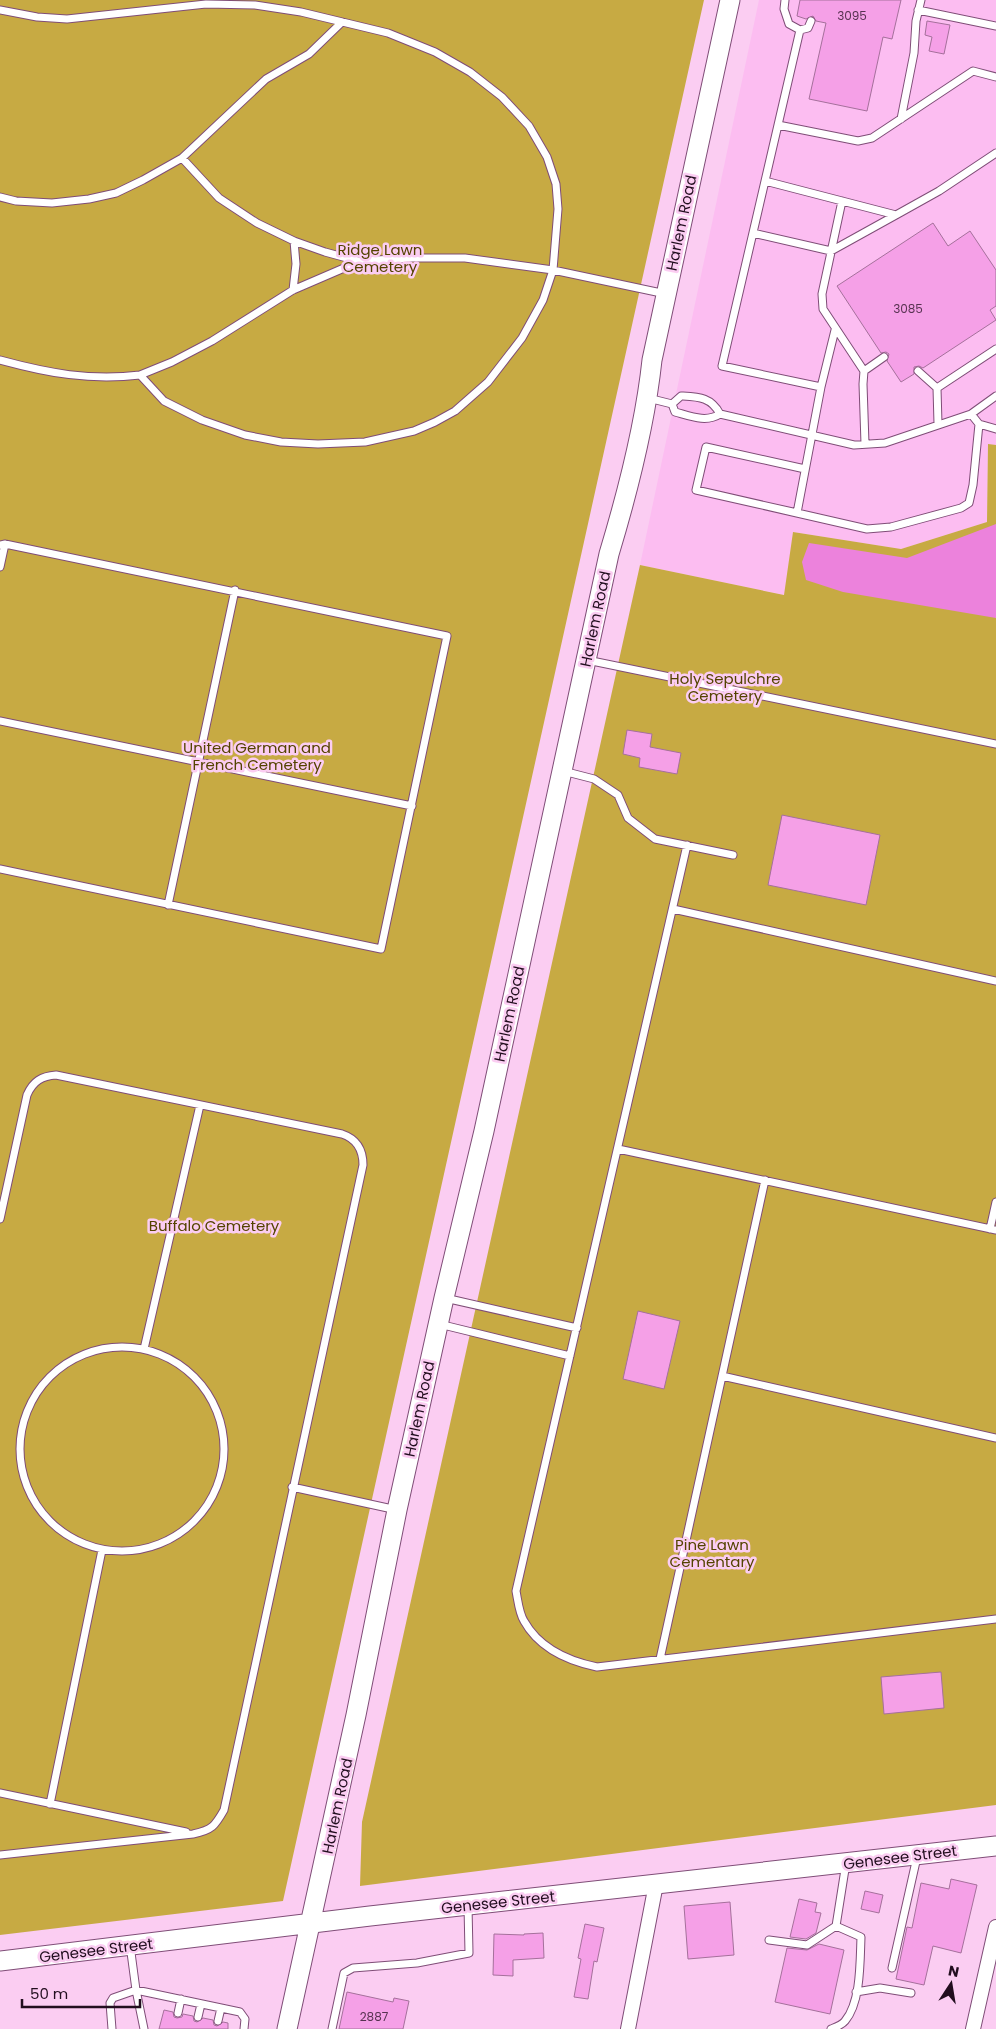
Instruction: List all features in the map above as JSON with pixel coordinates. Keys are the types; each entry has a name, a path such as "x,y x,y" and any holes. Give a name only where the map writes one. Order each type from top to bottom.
{"main road":[{"name":"Harlem Road","path":"287,2029 356,1715 397,1510 438,1324 484,1132 609,554 624,505 648,398 652,360 730,0"},
{"name":"Genesee Street","path":"0,1961 996,1846"}],"street":[{"path":"628,2029 656,1884"},
{"path":"973,2029 996,1927"}],"lane":[{"path":"785,0 784,10 790,24 800,30 808,28 811,21"},
{"path":"901,119 914,53 918,10 921,0"},
{"path":"0,10 37,18 67,19 206,4 256,5 388,33 435,52 470,72 502,97 529,126 547,157 556,184 558,209 553,270 543,300 522,338 488,382 455,411 414,431 365,442 318,444 281,442 245,435 202,420 164,401 140,375"},
{"path":"918,10 996,26"},
{"path":"0,197 16,201 52,204 89,199 122,190 144,180 182,158 266,79 309,54 342,22"},
{"path":"800,30 722,366 821,386"},
{"path":"778,125 858,141 872,138 973,71 996,77"},
{"path":"753,233 831,251 939,190 996,153"},
{"path":"182,158 220,198 257,223 294,241 325,252 358,261 465,258 553,270 666,294"},
{"path":"765,181 896,215"},
{"path":"842,201 822,294 823,309 835,330 864,371 862,384 865,444"},
{"path":"292,290 296,264 294,241"},
{"path":"0,360 45,372 111,378 140,375 172,362 212,341 292,290 358,261"},
{"path":"797,512 821,386 835,330"},
{"path":"937,388 996,349"},
{"path":"864,371 884,357"},
{"path":"918,371 937,388 938,424"},
{"path":"672,404 681,396 705,399 714,404 720,414"},
{"path":"672,404 675,412 689,416 713,418 720,414 854,445 885,443 971,414 996,396"},
{"path":"648,398 672,404"},
{"path":"971,414 979,424 996,429"},
{"path":"805,469 706,448 696,490 867,529 891,527 961,508 969,503 979,424"},
{"path":"0,567 2,544 235,590 447,636 381,949 0,869"},
{"path":"168,905 235,590"},
{"path":"586,660 996,744"},
{"path":"0,720 412,806"},
{"path":"562,770 594,780 618,795 628,818 655,838 734,855"},
{"path":"687,845 516,1591 523,1620 539,1642 576,1663 597,1667 996,1620"},
{"path":"673,909 996,981"},
{"path":"0,1219 27,1095 33,1084 38,1079 46,1076 56,1075 342,1134 354,1140 363,1156 361,1174 292,1487 224,1810 216,1824 207,1831 193,1834 0,1855"},
{"path":"144,1349 200,1104"},
{"path":"618,1148 993,1230 996,1202"},
{"path":"660,1660 765,1180"},
{"path":"444,1298 577,1328"},
{"path":"438,1324 570,1356"},
{"path":"109,1348 144,1349 163,1355 193,1375 214,1403 225,1437 223,1473 200,1518 172,1540 138,1551 102,1550 56,1528 33,1501 21,1468 21,1432 27,1410 46,1380 74,1358 109,1348"},
{"path":"722,1376 996,1438"},
{"path":"292,1487 397,1510"},
{"path":"50,1804 102,1550"},
{"path":"0,1793 193,1834"},
{"path":"892,1968 917,1854"},
{"path":"769,1940 807,1945 836,1926 846,1863"},
{"path":"332,2029 344,1973 353,1968 417,1963 469,1953 468,1906"},
{"path":"831,2029 844,2023 854,2007 860,1964 861,1937 836,1926"},
{"path":"130,1945 144,2029"},
{"path":"856,1992 880,1988 911,1993"},
{"path":"112,2029 110,2003 113,1998 136,1990 240,2012 245,2019 244,2029"},
{"path":"178,2013 181,1999"},
{"path":"198,2017 201,2004"},
{"path":"218,2021 221,2008"}],"shaded area":[{"path":"759,0 996,0 996,445 988,445 987,522 901,549 793,532 785,595 640,565"},
{"path":"996,524 996,618 843,592 806,580 802,562 809,543 907,558"}],"green space":[{"path":"0,0 704,0 283,1901 0,1935"},
{"name":"Pine Lawn Cementary","path":"988,444 996,445 996,1805 360,1886 362,1822 640,565 784,595 793,532 901,549 987,522"}],"building":[{"path":"800,0 901,0 892,39 883,37 867,111 809,99 826,23 816,21 813,16 806,19 797,16"},
{"path":"927,21 950,25 944,54 929,51 932,37 925,35"},
{"path":"933,223 948,246 970,231 996,270 996,306 990,310 996,320 923,368 919,366 914,367 914,374 901,382 887,361 889,354 886,352 881,353 837,286"},
{"path":"627,730 652,734 650,747 681,753 677,774 639,767 640,758 623,754"},
{"path":"782,815 880,835 866,905 768,885"},
{"path":"638,1311 680,1321 664,1389 623,1379"},
{"path":"941,1672 944,1708 884,1714 881,1677"},
{"path":"951,1879 977,1885 961,1953 933,1946 924,1985 896,1979 907,1927 912,1928 921,1883 949,1889"},
{"path":"865,1891 883,1895 879,1913 861,1909"},
{"path":"799,1899 817,1903 815,1912 821,1913 816,1933 806,1939 790,1937"},
{"path":"730,1902 734,1955 688,1959 684,1906"},
{"path":"585,1924 604,1928 597,1962 594,1961 588,1999 574,1997 581,1959 578,1958"},
{"path":"543,1933 544,1958 513,1960 513,1976 493,1975 494,1934 524,1935"},
{"path":"819,1944 844,1950 830,2014 775,2002 787,1948 807,1950"},
{"path":"347,1992 393,2002 394,1998 409,2001 403,2029 339,2029"},
{"path":"164,2010 173,2012 174,2017 177,2018 182,2017 183,2014 193,2016 194,2021 197,2022 203,2018 213,2020 214,2025 217,2026 223,2022 228,2023 228,2029 159,2029"}],"park label":[{"name":"Ridge Lawn Cemetery","path":"380,258"},
{"name":"Holy Sepulchre Cemetery","path":"725,686"},
{"name":"United German and French Cemetery","path":"257,756"},
{"name":"Buffalo Cemetery","path":"214,1225"}]}
